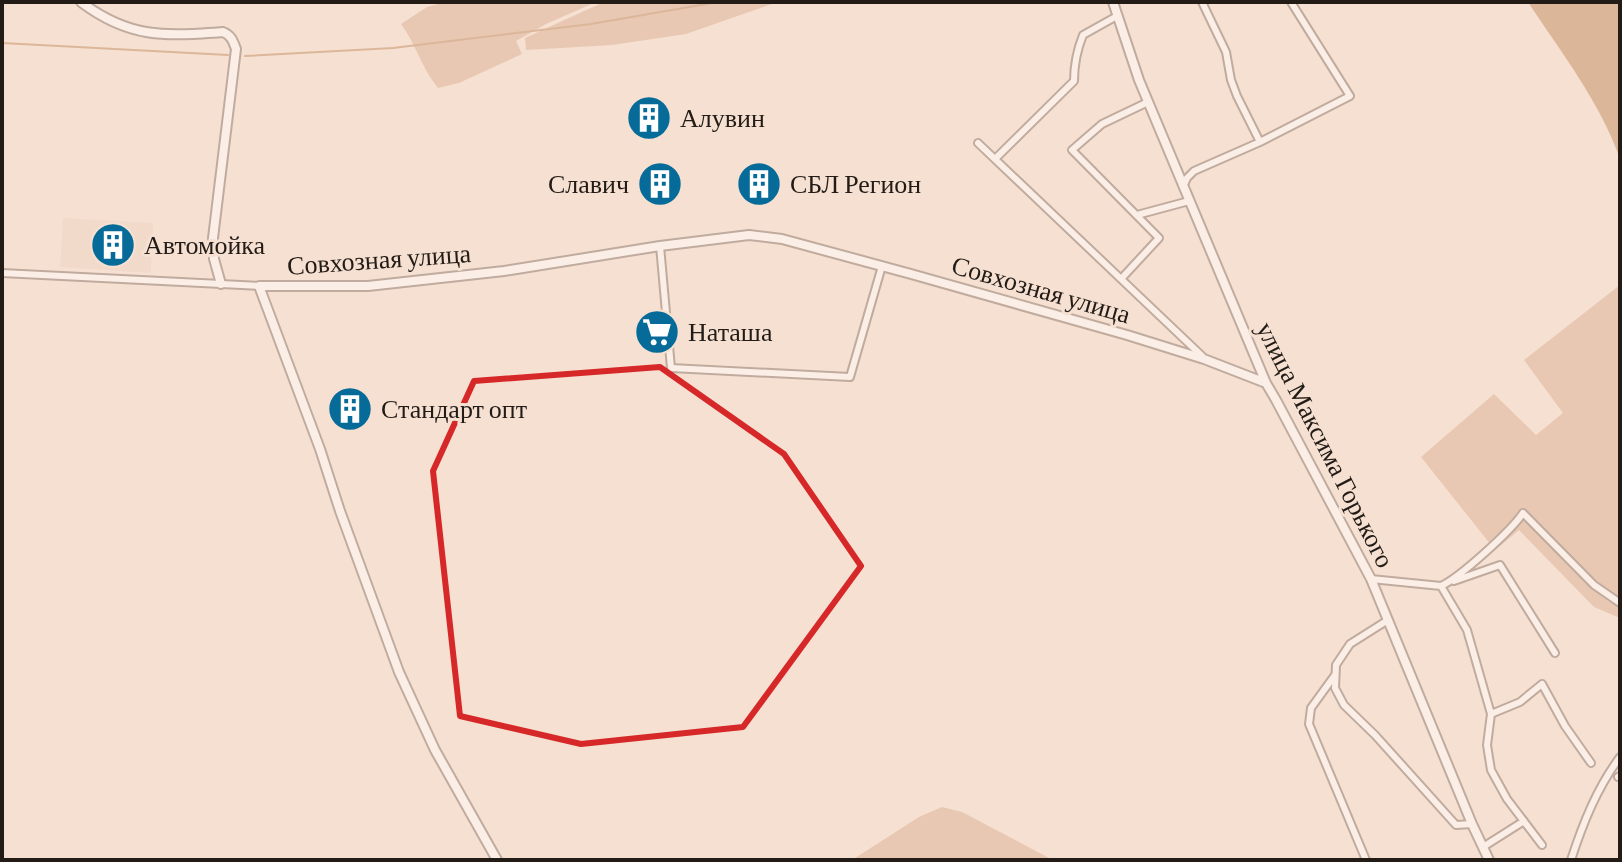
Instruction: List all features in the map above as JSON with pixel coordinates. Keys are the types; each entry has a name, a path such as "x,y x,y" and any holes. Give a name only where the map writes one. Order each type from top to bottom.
{"street":[{"path":"81,2 110,21 149,34 223,32 231,37 236,49 213,238 214,259 221,284"},
{"name":"улица Максима Горького","path":"1113,2 1148,102 1266,383 1371,579 1489,860"},
{"path":"1202,2 1226,52 1237,96 1260,142"},
{"path":"1183,187 1194,171 1260,142 1350,96 1291,2"},
{"path":"995,159 1074,81 1074,64 1083,35 1117,16"},
{"path":"1121,279 1159,238 1072,150 1102,124 1148,102"},
{"path":"978,143 1204,359"},
{"path":"1137,215 1189,201"},
{"name":"Совхозная улица","path":"2,273 259,286 368,286 504,271 749,235 782,239 882,266 1204,359 1266,383"},
{"path":"660,246 671,368 850,377 882,266"},
{"path":"259,286 399,672 435,750 497,860"},
{"path":"1449,582 1516,523 1523,513 1594,585 1620,603"},
{"path":"1371,579 1441,586 1500,565 1555,653"},
{"path":"1441,586 1467,630 1491,714 1487,745 1491,770 1507,799 1542,845"},
{"path":"1388,620 1350,644 1336,665 1335,688 1344,705 1456,825 1472,824"},
{"path":"1336,674 1311,708 1309,724 1366,860"},
{"path":"1491,714 1520,702 1542,684 1565,726 1591,763"},
{"path":"1571,860 1582,826 1605,777 1620,757"},
{"path":"1483,847 1524,821"}],"highlighted area":[{"path":"660,367 784,454 861,566 743,727 581,744 460,716 433,471 474,381"}],"shaded area":[{"path":"445,2 596,2 516,41 522,54 459,83 438,88 401,24 427,7"},
{"path":"604,2 784,2 686,34 612,45 526,50 525,38"},
{"path":"1528,2 1620,2 1620,159 1591,98"},
{"path":"63,218 153,223 151,273 60,267"},
{"path":"1620,285 1620,618 1594,607 1519,530 1495,550 1421,457 1494,394 1536,435 1563,413 1524,360"},
{"path":"942,807 962,812 1053,860 852,860 919,817"}],"waterway":[{"path":"245,56 393,48 591,24 718,2"},
{"path":"2,43 228,55"}],"place":[{"name":"Алувин","path":"649,118"},
{"name":"Славич","path":"660,184"},
{"name":"СБЛ Регион","path":"759,184"},
{"name":"Автомойка","path":"113,245"},
{"name":"Наташа","path":"657,332"},
{"name":"Стандарт опт","path":"350,409"}]}
